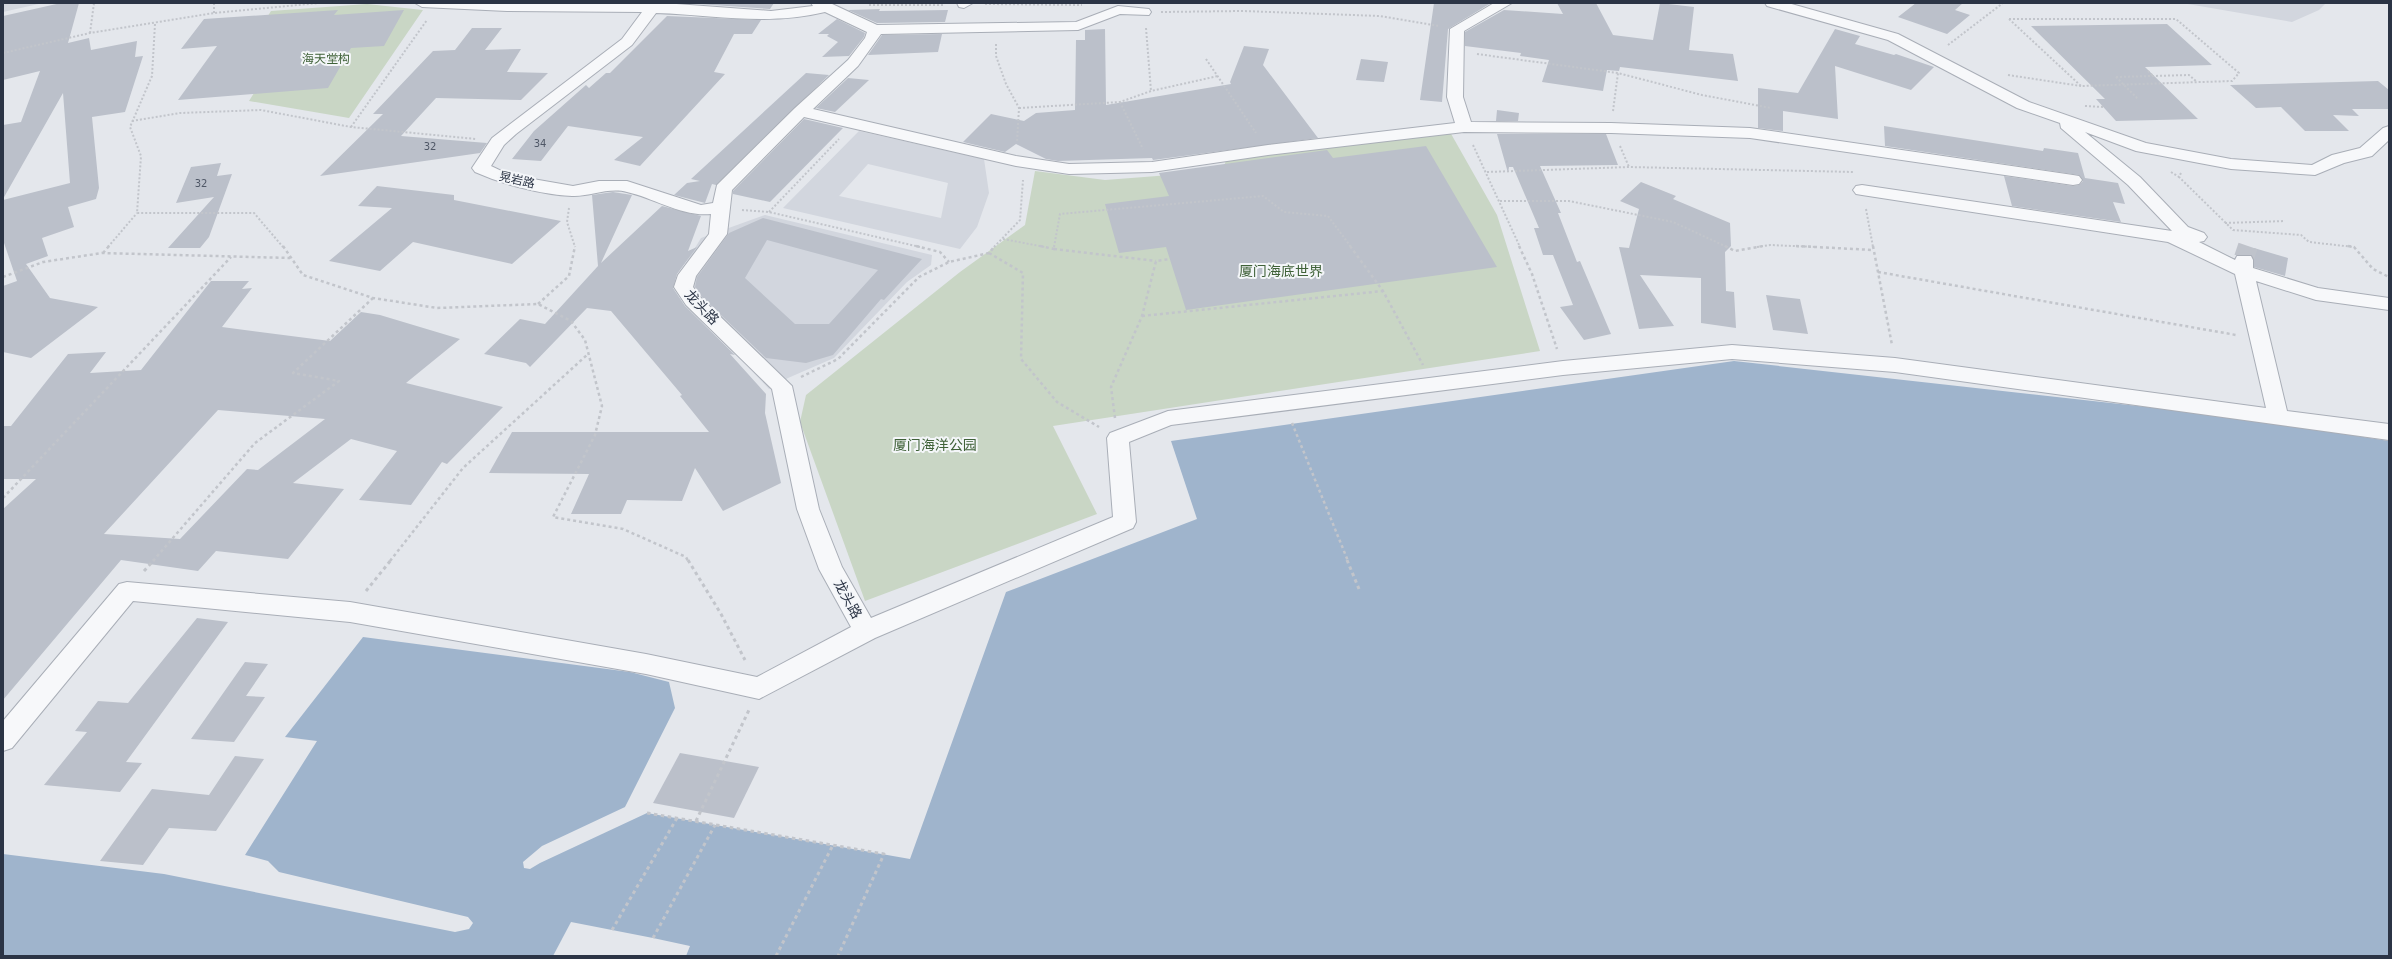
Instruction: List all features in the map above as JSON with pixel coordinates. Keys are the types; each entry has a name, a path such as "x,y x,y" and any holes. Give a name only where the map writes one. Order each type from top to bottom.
{"street":[{"path":"422,3 653,6 725,14 789,15 822,5 875,30 1078,26 1118,10 1144,12"},
{"path":"1464,127 1455,97 1457,29 1505,3"},
{"path":"1772,3 1893,37 2023,105 2142,147 2231,164 2315,170 2338,159 2366,152 2389,131"},
{"name":"晃岩路","path":"653,6 627,42 498,142 481,168 505,179 573,191 599,186 627,186 700,210 721,208"},
{"name":"龙头路","path":"866,631 832,569 808,508 782,386 693,301 683,288 687,275 718,234 723,189 801,111 853,63 872,39 875,30"},
{"path":"801,111 1016,161 1069,169 1152,167 1268,150 1464,127 1612,128 1750,133 2073,180"},
{"path":"2051,115 2070,127 2097,152 2134,180 2182,231 2202,239"},
{"path":"1862,190 2173,237 2316,294 2389,304"},
{"path":"2244,265 2278,416"},
{"path":"3,740 127,591 350,612 646,664 759,688 866,631 1125,522 1118,438 1168,418 1284,403 1563,368 1732,352 1895,366 2389,432"}],"path":[{"path":"90,33 94,3"},
{"path":"214,3 214,13"},
{"path":"3,53 90,33 155,24 214,13 319,3"},
{"path":"1920,50 1942,49 2003,3"},
{"path":"351,127 438,4"},
{"path":"1151,92 1144,12 1243,11 1380,16 1457,29"},
{"path":"2004,74 2081,86 2232,82 2239,72 2176,18 2009,19 2081,86"},
{"path":"102,253 137,213 141,156 130,127 152,76 155,24"},
{"path":"782,386 838,359 919,277 949,262 989,253 1020,220 1023,180 1016,161 1019,108 1006,84 996,56 996,28"},
{"path":"1456,51 1618,73 1702,95 1771,108"},
{"path":"1206,59 1268,150"},
{"path":"2148,71 2154,76"},
{"path":"2138,99 2116,77 2189,75 2197,82"},
{"path":"1019,108 1120,102 1151,92 1218,76"},
{"path":"1120,102 1152,167"},
{"path":"132,121 180,113 261,110 351,127 498,142"},
{"path":"769,212 855,123"},
{"path":"1464,127 1487,172 1532,274 1563,368"},
{"path":"1487,172 1629,167 1859,172 1895,366"},
{"path":"2183,170 2179,177 2224,223 2233,230 2301,235 2309,242 2354,247 2373,270 2389,277"},
{"path":"538,304 569,276 575,246 567,222 573,191"},
{"path":"1054,249 1060,214 1263,196 1284,212 1328,216 1383,291 1434,385"},
{"path":"1500,201 1569,201 1673,222 1735,251 1770,245 1873,250"},
{"path":"721,208 769,212 940,252 949,262"},
{"path":"137,213 254,213 303,275 373,298 437,308 538,304 571,321 585,340 602,406 596,435 552,517 623,529 686,557 722,614 759,688 696,821"},
{"path":"2224,223 2284,221"},
{"path":"1003,239 1054,249 1156,261 1170,259"},
{"path":"3,277 43,262 102,253 290,258"},
{"path":"989,253 1023,273 1021,359 1057,402 1118,438"},
{"path":"3,498 230,257"},
{"path":"1118,438 1111,387 1142,316 1156,261"},
{"path":"1878,272 2260,339"},
{"path":"1142,316 1383,291"},
{"path":"127,591 255,443 339,381 293,373 373,298"},
{"path":"350,612 463,468 588,354"},
{"path":"1284,403 1359,589"},
{"path":"647,813 884,854 838,956"},
{"path":"612,930 677,818"},
{"path":"654,938 715,825"},
{"path":"776,956 833,845"}],"shaded area":[{"path":"3,3 43,3 3,12"},
{"path":"2182,3 2326,3 2319,10 2292,22"},
{"path":"859,131 984,159 989,193 977,227 960,249 783,208","holes":["868,164 948,183 941,218 839,196"]},
{"path":"765,215 932,255 931,265 907,282 834,358 788,378 769,389 672,286 701,238"}],"green space":[{"name":"海天堂构","path":"367,4 423,10 349,118 249,101 274,61 239,62 271,11"},
{"name":"厦门海洋公园","path":"1450,132 1497,215 1540,351 1053,426 1097,514 865,601 800,422 806,395 960,272 1025,225 1035,171 1105,180 1222,171 1227,158"}],"water":[{"path":"1734,361 2237,417 2389,441 2389,956 3,956 3,854 164,874 455,932 469,929 473,923 468,917 279,872 268,861 245,855 317,741 285,737 363,637 630,672 669,682 675,708 625,807 542,846 523,862 524,868 530,869 647,813 910,859 1006,592 1197,519 1171,441"}],"pier":[{"path":"571,922 690,946 686,956 553,956"}],"building":[{"path":"61,3 79,3 68,43 89,38 91,50 137,41 135,57 143,56 125,112 92,117 99,188 96,199 68,207 74,227 42,238 48,256 26,264 50,298 98,307 31,358 3,352 3,286 17,281 3,240 3,200 70,183 63,93 3,199 3,125 21,122 40,71 3,80 3,16"},
{"path":"683,3 774,3 770,9"},
{"path":"1434,3 1491,3 1448,29 1442,102 1420,100"},
{"path":"1557,3 1596,3 1613,35 1653,40 1660,3 1694,7 1689,50 1733,54 1738,81 1620,67 1619,71 1607,70 1603,91 1542,82 1549,60 1520,56 1521,53 1465,46 1465,32 1504,10 1563,14"},
{"path":"1916,3 1963,3 1955,10 1970,15 1947,34 1898,17"},
{"path":"880,9 879,11 948,10 945,22 877,23 848,10"},
{"name":"海天堂构","path":"338,10 334,15 404,10 384,46 351,48 328,88 178,100 217,46 181,49 204,19"},
{"path":"667,16 761,20 752,34 734,34 714,72 725,74 640,166 614,160 643,137 568,126 541,161 512,159 534,131 586,85 589,88 606,73 610,73"},
{"path":"837,19 865,33 864,37 849,56 822,57 838,42 827,36 829,34 818,34"},
{"path":"2167,24 2212,65 2145,67 2198,119 2116,121 2096,99 2105,99 2031,26"},
{"path":"472,28 502,28 485,50 521,49 507,72 548,73 521,100 436,98 401,136 487,143 480,153 320,176 383,114 373,114 433,51 455,50"},
{"path":"1105,29 1106,105 1231,84 1230,82 1244,46 1269,49 1263,65 1318,138 1153,160 1152,158 1058,161 1046,159 1016,144 1005,152 963,142 991,114 1024,121 1036,113 1075,110 1076,40 1085,40 1085,30"},
{"path":"1835,29 1860,36 1855,44 1894,55 1896,54 1934,67 1911,90 1835,66 1838,119 1783,111 1783,131 1758,128 1758,88 1798,93"},
{"path":"942,34 938,52 868,55 882,35"},
{"path":"1361,59 1388,62 1384,82 1356,80"},
{"path":"806,73 829,75 716,185 712,184 705,203 674,195 687,183 700,181 691,179"},
{"path":"848,78 869,80 835,112 816,108"},
{"path":"2378,81 2389,90 2389,109 2352,109 2359,116 2333,115 2349,131 2305,131 2281,107 2256,108 2230,85"},
{"path":"1497,110 1519,113 1518,121 1496,121"},
{"path":"804,119 843,128 770,202 733,194 733,191"},
{"path":"1884,126 2043,151 2044,148 2078,153 2085,178 2118,183 2125,204 2113,202 2121,222 2012,206 2004,176 2073,186 2079,185 2083,181 2079,175 1885,146"},
{"path":"1497,134 1606,134 1618,165 1540,166 1561,213 1558,213 1577,262 1580,261 1611,334 1584,340 1560,307 1573,305 1553,255 1543,255 1534,228 1539,228 1513,167 1509,167 1508,173"},
{"path":"1426,146 1497,267 1186,310 1166,247 1119,253 1105,204 1169,196 1159,173 1327,150 1333,158"},
{"path":"221,163 217,176 232,174 209,237 200,248 168,248 214,197 176,203 191,167"},
{"path":"1641,182 1676,196 1673,199 1730,223 1731,246 1725,252 1726,291 1734,292 1736,328 1701,323 1701,278 1640,275 1674,326 1639,329 1619,247 1629,248 1639,209 1620,201"},
{"path":"377,186 454,195 454,200 561,221 512,264 413,242 380,271 329,261 392,208 358,206"},
{"path":"613,192 632,195 601,263 662,206 701,216 688,251 697,247 677,274 673,288 685,306 735,355 730,354 766,394 765,413 781,483 723,511 695,468 682,501 627,500 621,514 571,514 589,474 489,473 512,432 709,432 680,396 682,395 611,311 587,308 530,367 526,363 484,354 520,319 545,324 598,266 592,195"},
{"path":"763,218 922,259 884,300 881,299 833,355 806,363 766,358 701,296 695,287 697,277 729,233","holes":["767,240 878,270 829,324 795,324 745,278"]},
{"path":"2254,248 2288,258 2285,276 2254,267"},
{"path":"211,281 249,281 242,289 252,288 222,327 330,341 361,312 380,315 460,339 406,383 503,407 447,464 442,462 411,505 359,500 397,451 351,439 293,483 344,489 288,559 216,551 198,571 121,560 3,700 3,509 36,479 3,479 3,426 11,426 68,354 106,352 90,373 141,370","holes":["218,410 325,419 258,470 247,469 180,539 104,534"]},
{"path":"1766,295 1800,299 1808,334 1773,330"},
{"path":"197,618 228,622 126,762 142,763 120,792 44,785 87,732 75,731 98,701 128,703"},
{"path":"245,662 268,664 246,696 265,697 234,742 191,739"},
{"path":"680,753 759,767 734,818 653,803"},
{"path":"235,756 264,759 216,831 169,828 143,865 100,861 152,789 209,795"}],"tunnel":[{"path":"2244,258 2248,246"}],"park label":[{"name":"厦门海底世界","path":"1281,271"}]}
